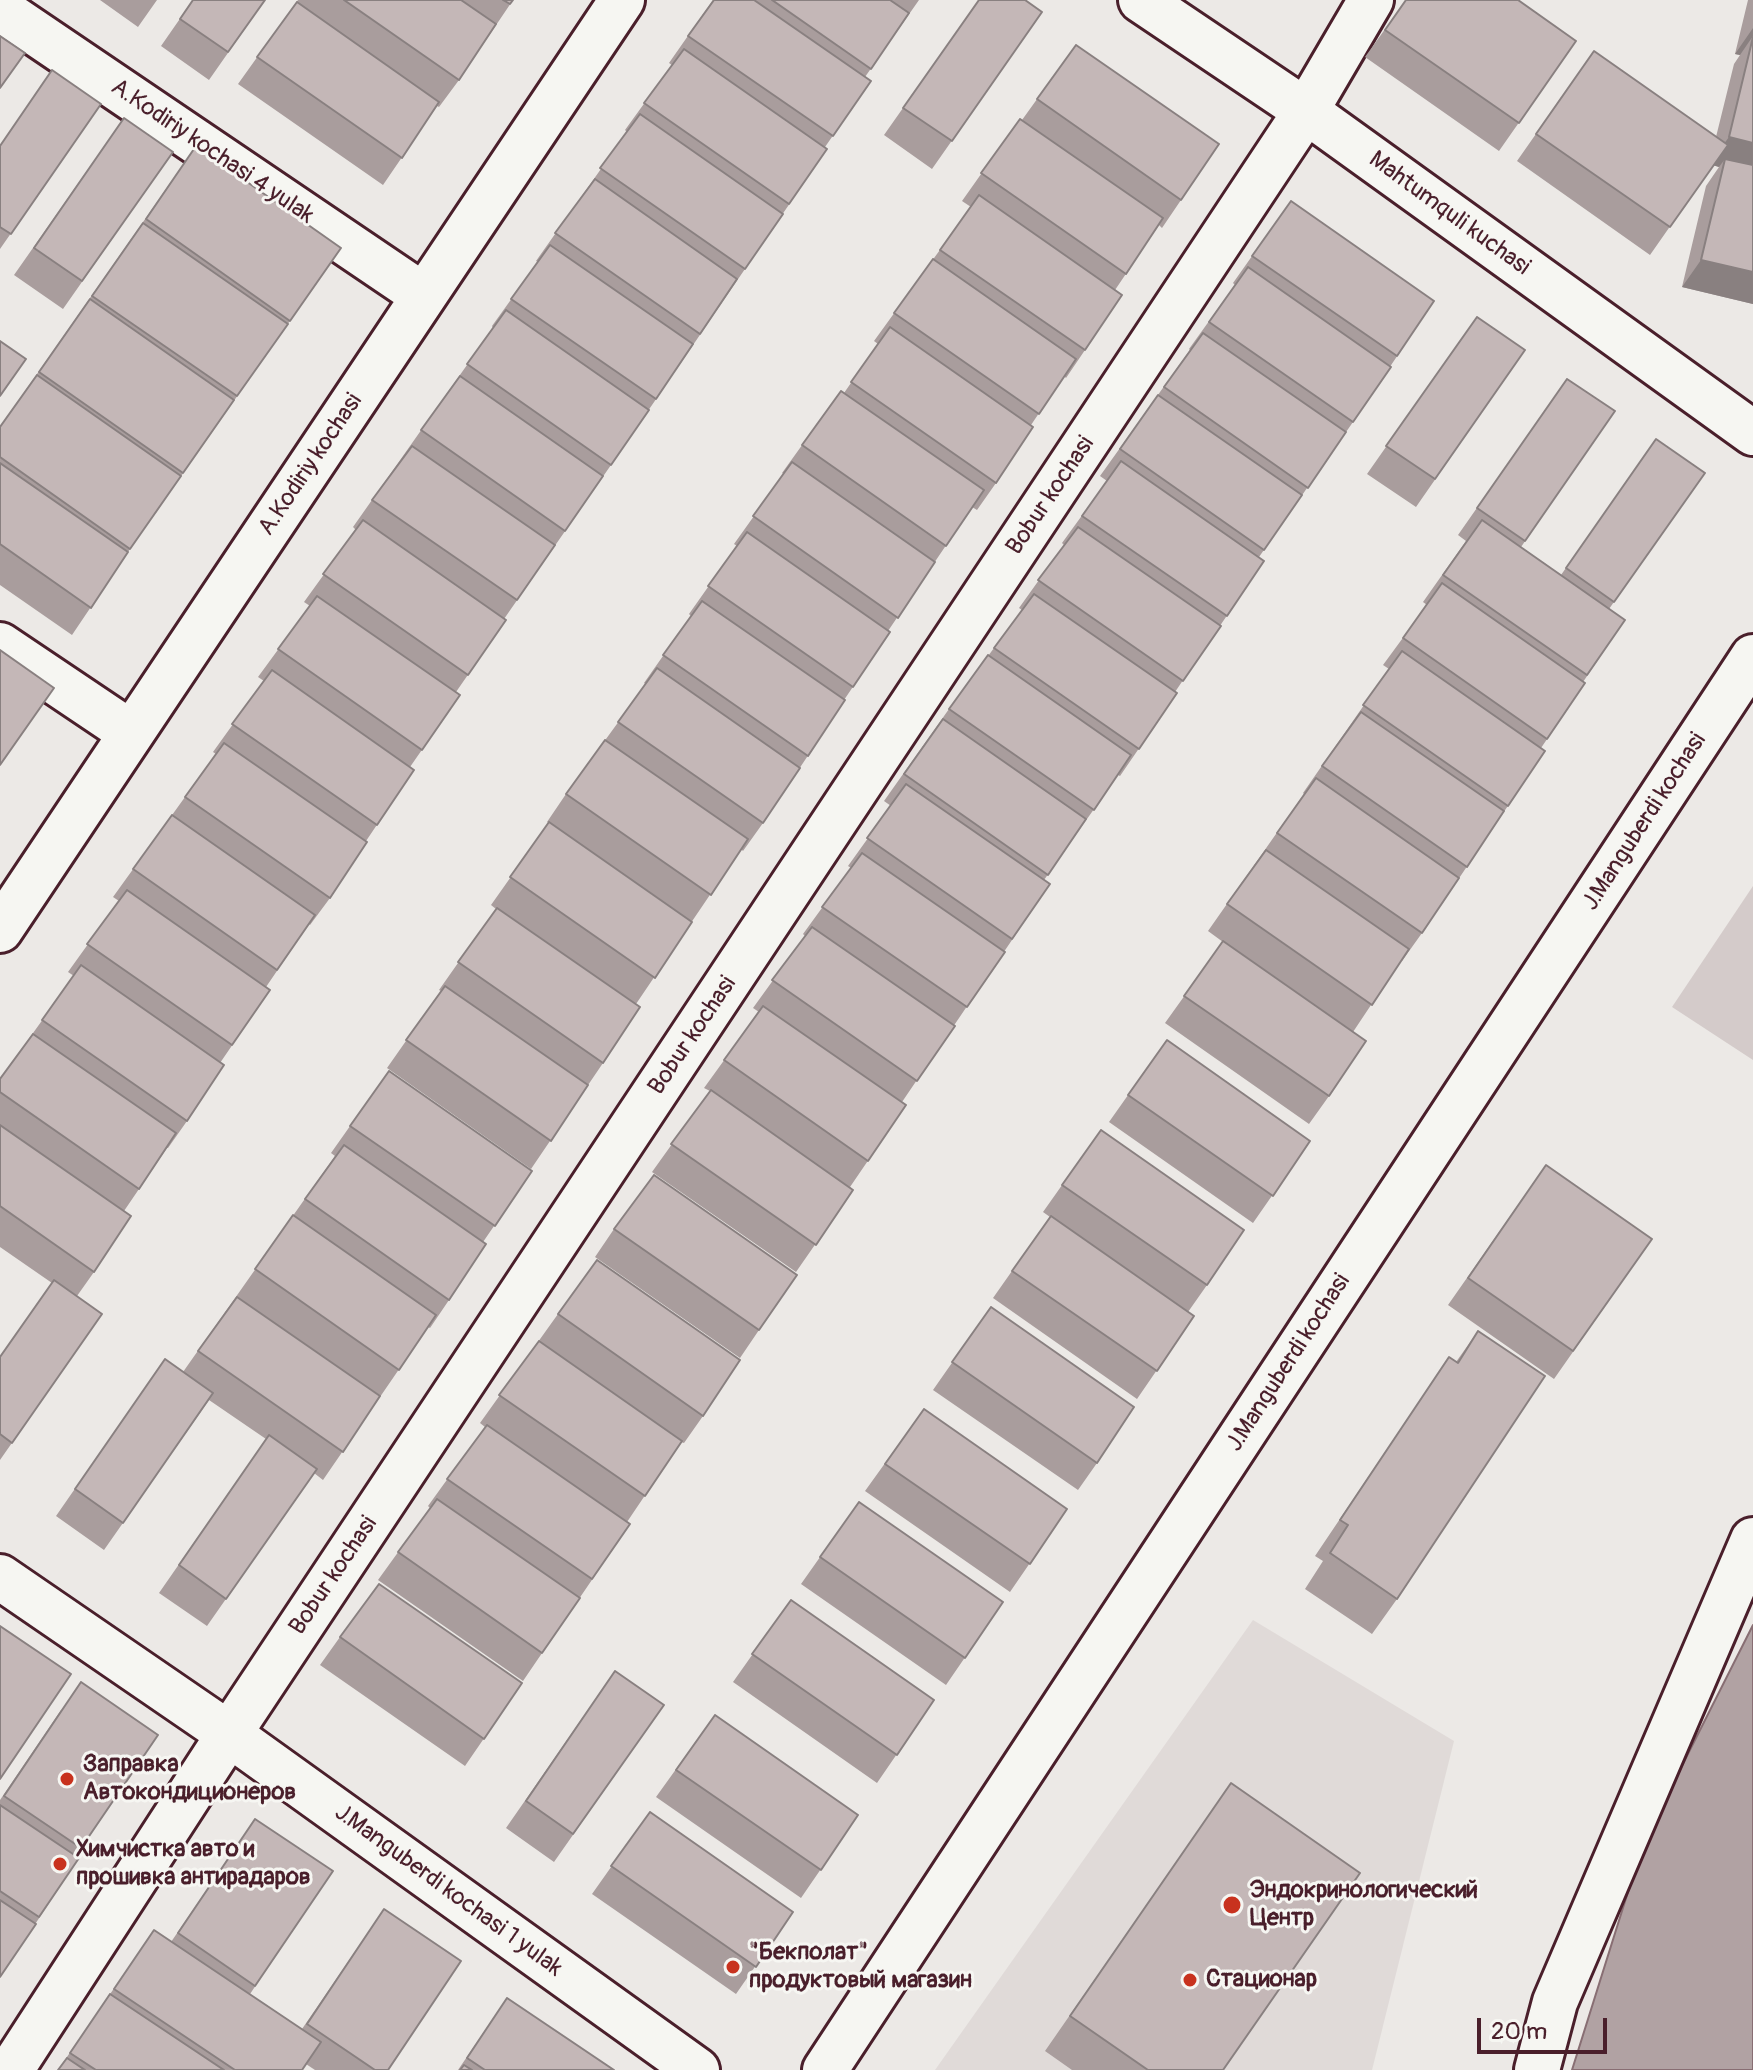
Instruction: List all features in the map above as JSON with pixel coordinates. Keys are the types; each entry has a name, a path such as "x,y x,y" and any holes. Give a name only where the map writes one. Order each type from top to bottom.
{"street":[{"name":"A.Kodiriy kochasi","path":"0,930 622,0"},
{"name":"Mahtumquli kuchasi","path":"1141,0 1306,111 1753,433"},
{"name":"Bobur kochasi","path":"11,2070 229,1734 1306,111 1371,0"},
{"name":"A.Kodiriy kochasi 4 yulak","path":"0,9 424,296"},
{"path":"0,645 131,733"},
{"name":"J.Manguberdi kochasi","path":"825,2070 1753,657"},
{"path":"1537,2070 1555,2002 1753,1540"},
{"name":"J.Manguberdi kochasi 1 yulak","path":"0,1577 229,1734 697,2070"}],"shaded area":[{"path":"1753,886 1753,1060 1672,1007"},
{"name":"Эндокринологический Центр","path":"1253,1620 1454,1741 1372,2070 935,2070"},
{"path":"1753,1625 1753,2070 1572,2070 1644,1841"}],"building":[{"path":"193,0 265,0 228,52 180,19"},
{"path":"344,0 461,0 496,24 459,80"},
{"path":"714,0 754,0 871,81 833,136 688,36"},
{"path":"772,0 890,0 909,13 871,69"},
{"path":"979,0 1025,0 1042,12 952,141 903,108"},
{"path":"1406,0 1518,0 1576,41 1519,123 1385,30"},
{"path":"297,2 439,102 402,158 257,57"},
{"path":"0,36 25,53 0,88"},
{"path":"1753,37 1753,143 1729,137"},
{"path":"1076,45 1219,144 1181,200 1037,99"},
{"path":"684,49 827,149 789,204 644,103"},
{"path":"1594,51 1728,145 1670,227 1536,134"},
{"path":"52,70 101,104 11,234 0,227 0,146"},
{"path":"640,114 783,214 745,269 600,168"},
{"path":"124,118 173,152 82,281 34,248"},
{"path":"1020,119 1163,218 1126,274 981,173"},
{"path":"196,146 341,248 290,321 146,219"},
{"path":"1725,159 1753,165 1753,272 1701,260"},
{"path":"595,179 737,279 700,334 555,233"},
{"path":"979,195 1122,295 1085,350 940,250"},
{"path":"1291,201 1434,301 1397,356 1252,256"},
{"path":"143,223 288,324 237,396 92,296"},
{"path":"550,245 693,344 656,399 511,299"},
{"path":"933,259 1076,359 1039,414 894,313"},
{"path":"1248,267 1391,367 1353,422 1209,322"},
{"path":"90,299 234,400 183,473 39,372"},
{"path":"506,310 649,410 611,465 467,364"},
{"path":"1477,317 1525,350 1435,479 1386,446"},
{"path":"890,327 1033,427 996,483 851,382"},
{"path":"1203,333 1346,432 1308,488 1164,387"},
{"path":"0,341 26,359 0,396"},
{"path":"37,375 181,476 130,549 0,457 0,427"},
{"path":"460,376 603,476 565,531 421,430"},
{"path":"1567,379 1615,411 1525,541 1477,508"},
{"path":"841,391 984,490 946,546 802,445"},
{"path":"1158,395 1302,495 1264,550 1120,449"},
{"path":"1656,439 1705,473 1614,602 1566,568"},
{"path":"412,446 555,545 517,600 372,500"},
{"path":"1121,461 1264,561 1227,616 1082,516"},
{"path":"792,462 935,562 898,618 753,516"},
{"path":"0,463 128,552 91,608 0,544"},
{"path":"363,520 506,620 468,675 323,574"},
{"path":"1482,520 1625,620 1587,675 1443,575"},
{"path":"1078,527 1221,626 1183,681 1038,580"},
{"path":"747,532 890,632 853,687 708,586"},
{"path":"1442,583 1585,683 1547,739 1403,638"},
{"path":"1034,594 1177,693 1139,749 994,648"},
{"path":"317,596 460,695 422,750 278,649"},
{"path":"702,601 845,700 808,756 663,655"},
{"path":"0,650 54,688 0,765"},
{"path":"1402,651 1545,751 1508,806 1363,705"},
{"path":"988,655 1131,755 1094,810 949,709"},
{"path":"657,668 800,768 763,823 618,722"},
{"path":"272,670 414,770 377,825 232,724"},
{"path":"1361,712 1504,811 1467,867 1322,766"},
{"path":"943,719 1086,819 1048,875 904,774"},
{"path":"605,740 748,839 711,895 566,794"},
{"path":"224,743 367,842 330,898 185,797"},
{"path":"1316,778 1459,878 1422,933 1277,833"},
{"path":"906,784 1050,884 1012,939 867,838"},
{"path":"172,815 315,915 277,970 133,869"},
{"path":"549,822 692,922 655,978 510,877"},
{"path":"1266,850 1409,949 1372,1005 1227,904"},
{"path":"862,853 1005,952 967,1007 822,907"},
{"path":"127,890 270,990 232,1045 87,944"},
{"path":"497,908 640,1007 603,1063 458,962"},
{"path":"812,927 955,1026 917,1081 772,980"},
{"path":"1223,941 1366,1041 1329,1096 1184,996"},
{"path":"81,965 224,1065 187,1121 42,1020"},
{"path":"445,986 588,1085 551,1141 406,1040"},
{"path":"763,1006 906,1105 868,1161 724,1060"},
{"path":"33,1034 176,1133 139,1189 0,1092 0,1079"},
{"path":"1167,1040 1310,1141 1273,1196 1128,1095"},
{"path":"389,1071 532,1171 495,1226 350,1126"},
{"path":"711,1090 853,1190 816,1245 671,1144"},
{"path":"0,1125 131,1216 94,1272 0,1206"},
{"path":"1101,1130 1244,1230 1207,1285 1062,1185"},
{"path":"344,1145 486,1244 449,1300 305,1199"},
{"path":"1546,1165 1652,1239 1573,1351 1468,1278"},
{"path":"654,1175 797,1275 759,1330 614,1229"},
{"path":"293,1215 436,1315 399,1370 255,1269"},
{"path":"1051,1216 1194,1316 1157,1371 1012,1271"},
{"path":"597,1260 740,1360 703,1416 558,1314"},
{"path":"54,1280 102,1314 12,1443 0,1434 0,1357"},
{"path":"237,1297 380,1396 343,1452 198,1351"},
{"path":"991,1307 1134,1407 1097,1463 952,1362"},
{"path":"1478,1331 1545,1376 1397,1599 1330,1553 1348,1525 1340,1520 1449,1357 1458,1363"},
{"path":"539,1341 682,1441 645,1496 499,1395"},
{"path":"165,1359 213,1393 123,1523 75,1489"},
{"path":"924,1409 1067,1509 1030,1564 885,1464"},
{"path":"487,1425 630,1524 592,1579 447,1479"},
{"path":"269,1435 317,1469 226,1599 179,1565"},
{"path":"437,1499 580,1598 542,1653 398,1552"},
{"path":"859,1502 1003,1602 965,1658 820,1557"},
{"path":"379,1584 522,1683 484,1739 340,1637"},
{"path":"791,1600 934,1700 897,1755 752,1654"},
{"path":"0,1626 71,1674 0,1779"},
{"path":"615,1671 664,1705 573,1834 526,1801"},
{"path":"81,1682 158,1735 81,1848 4,1796"},
{"path":"715,1715 858,1815 821,1870 676,1770"},
{"name":"Стационар","path":"1231,1783 1360,1873 1223,2070 1148,2070 1070,2016"},
{"path":"0,1805 79,1858 39,1917 0,1891"},
{"path":"650,1812 793,1912 756,1967 611,1866"},
{"path":"255,1819 333,1871 255,1986 178,1933"},
{"path":"0,1900 36,1924 0,1977"},
{"path":"384,1909 461,1961 388,2070 375,2070 307,2024"},
{"path":"154,1930 321,2042 302,2070 235,2070 114,1989"},
{"path":"110,1994 224,2070 96,2070 70,2053"},
{"path":"507,1998 614,2070 485,2070 467,2058"},
{"path":"67,2058 85,2070 58,2070"}],"place":[{"name":"Заправка Автокондиционеров","path":"67,1779"},
{"name":"Химчистка авто и прошивка антирадаров","path":"60,1864"},
{"name":"Эндокринологический Центр","path":"1232,1905"},
{"name":"\"Бекполат\" продуктовый магазин","path":"733,1967"},
{"name":"Стационар","path":"1190,1980"}]}
